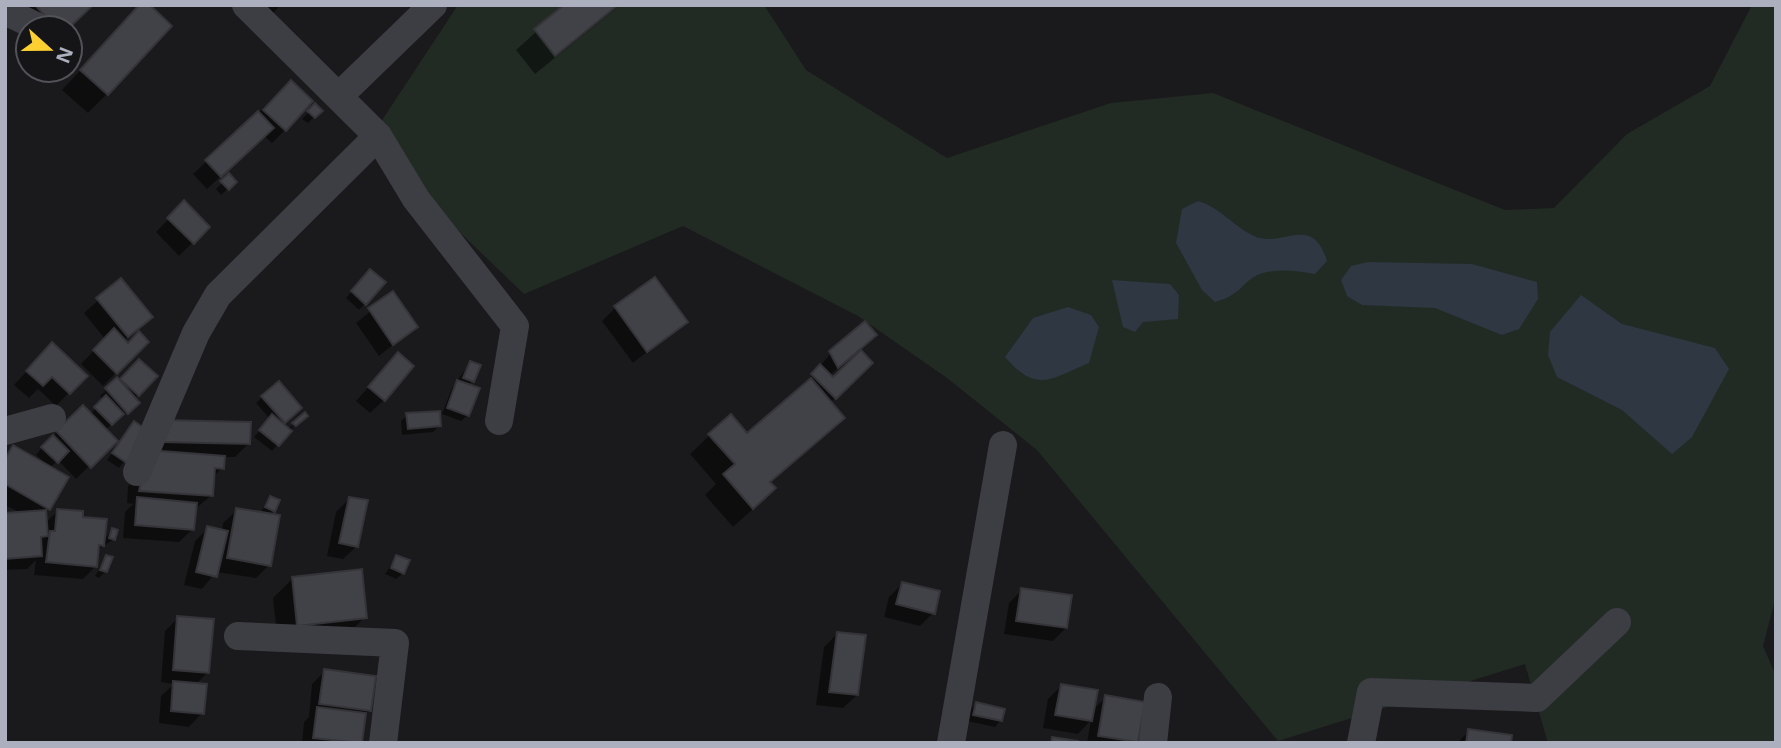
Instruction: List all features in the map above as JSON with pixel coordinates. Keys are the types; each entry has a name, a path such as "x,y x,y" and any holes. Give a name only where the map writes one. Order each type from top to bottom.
{"street":[{"path":"246,5 378,136 416,199 515,326 499,421"},
{"path":"339,96 433,5"},
{"path":"137,472 196,333 218,295 378,136"},
{"path":"5,431 52,418"},
{"path":"951,743 1003,445"},
{"path":"1361,743 1371,692 1537,698 1617,622"},
{"path":"238,636 395,643 383,743"},
{"path":"1153,743 1158,697"}],"shaded area":[{"path":"458,5 764,5 806,70 947,158 1111,103 1213,93 1505,210 1554,208 1627,134 1710,86 1752,5 1776,5 1776,596 1763,646 1776,676 1776,743 1548,743 1525,664 1278,741 1037,450 947,378 858,316 683,226 524,294 367,143"}],"water":[{"path":"1198,201 1214,208 1254,236 1265,239 1305,235 1313,238 1321,246 1327,261 1315,274 1280,271 1260,274 1231,296 1215,302 1202,290 1176,243 1182,209"},
{"path":"1368,262 1472,264 1537,282 1538,299 1519,329 1502,335 1435,308 1362,305 1347,296 1341,280 1351,266"},
{"path":"1112,280 1170,284 1179,295 1178,319 1143,322 1135,332 1123,327"},
{"path":"1581,295 1622,324 1715,348 1729,369 1692,437 1672,454 1622,410 1557,377 1548,355 1550,332"},
{"path":"1068,307 1091,315 1099,327 1089,363 1044,380 1026,376 1016,369 1005,357 1033,318"}],"building":[{"path":"35,5 93,5 84,14 43,14"},
{"path":"139,5 150,5 172,26 108,95 84,74 84,66"},
{"path":"564,5 618,5 555,56 534,29"},
{"path":"291,80 313,101 286,131 263,110"},
{"path":"315,103 323,111 315,118 307,111"},
{"path":"258,111 274,128 221,177 205,160"},
{"path":"229,173 237,182 229,190 220,181"},
{"path":"184,200 210,227 194,244 167,218"},
{"path":"370,269 386,282 366,305 351,291"},
{"path":"655,277 688,322 647,352 614,306"},
{"path":"121,278 153,317 128,337 96,298"},
{"path":"393,291 418,327 393,345 368,308"},
{"path":"865,321 877,335 838,368 829,351"},
{"path":"114,328 128,343 139,331 149,342 117,374 93,350"},
{"path":"52,342 88,376 70,394 52,377 43,386 26,371"},
{"path":"861,350 873,363 836,399 811,374 820,364 833,377"},
{"path":"398,352 414,366 385,401 368,387"},
{"path":"139,359 158,376 139,396 120,379"},
{"path":"470,361 481,365 474,382 463,378"},
{"path":"117,377 140,403 128,414 105,388"},
{"path":"811,378 845,418 770,482 776,488 753,509 723,474 735,464 708,434 731,414 747,433"},
{"path":"457,380 480,388 469,416 447,408"},
{"path":"279,381 302,408 285,423 261,396"},
{"path":"106,395 124,414 112,425 94,407"},
{"path":"83,405 118,441 91,468 56,431"},
{"path":"440,411 441,426 408,429 406,413"},
{"path":"305,412 308,416 296,426 292,423"},
{"path":"272,414 292,431 279,446 259,430"},
{"path":"162,420 251,422 250,444 162,442"},
{"path":"134,421 148,431 127,463 112,453"},
{"path":"53,435 69,451 58,463 41,447"},
{"path":"13,445 69,477 50,510 5,484 5,459"},
{"path":"148,450 225,456 224,469 215,468 213,496 139,491"},
{"path":"270,496 280,500 275,512 265,507"},
{"path":"137,497 197,503 194,530 135,525"},
{"path":"349,497 368,500 358,547 339,543"},
{"path":"236,508 280,515 271,566 227,558"},
{"path":"57,509 83,511 83,517 107,519 104,546 99,545 97,567 46,562 50,531 55,531"},
{"path":"46,510 48,536 41,537 42,556 5,559 5,513"},
{"path":"207,526 228,531 217,577 196,572"},
{"path":"112,528 118,530 115,540 109,538"},
{"path":"106,555 113,557 107,572 100,570"},
{"path":"396,555 410,560 404,574 391,568"},
{"path":"362,569 367,618 297,626 292,577"},
{"path":"902,582 940,591 935,614 896,604"},
{"path":"1021,588 1072,595 1067,628 1016,621"},
{"path":"177,616 214,619 209,673 173,670"},
{"path":"837,632 866,635 858,695 829,692"},
{"path":"324,669 376,676 371,711 319,704"},
{"path":"173,681 207,684 204,714 171,711"},
{"path":"1061,684 1098,690 1092,721 1055,715"},
{"path":"1105,695 1145,702 1138,742 1098,736"},
{"path":"976,702 1005,709 1002,721 973,715"},
{"path":"317,707 366,713 362,743 313,738"},
{"path":"1468,729 1512,735 1511,743 1466,743"},
{"path":"1052,737 1078,741 1051,743"}]}
